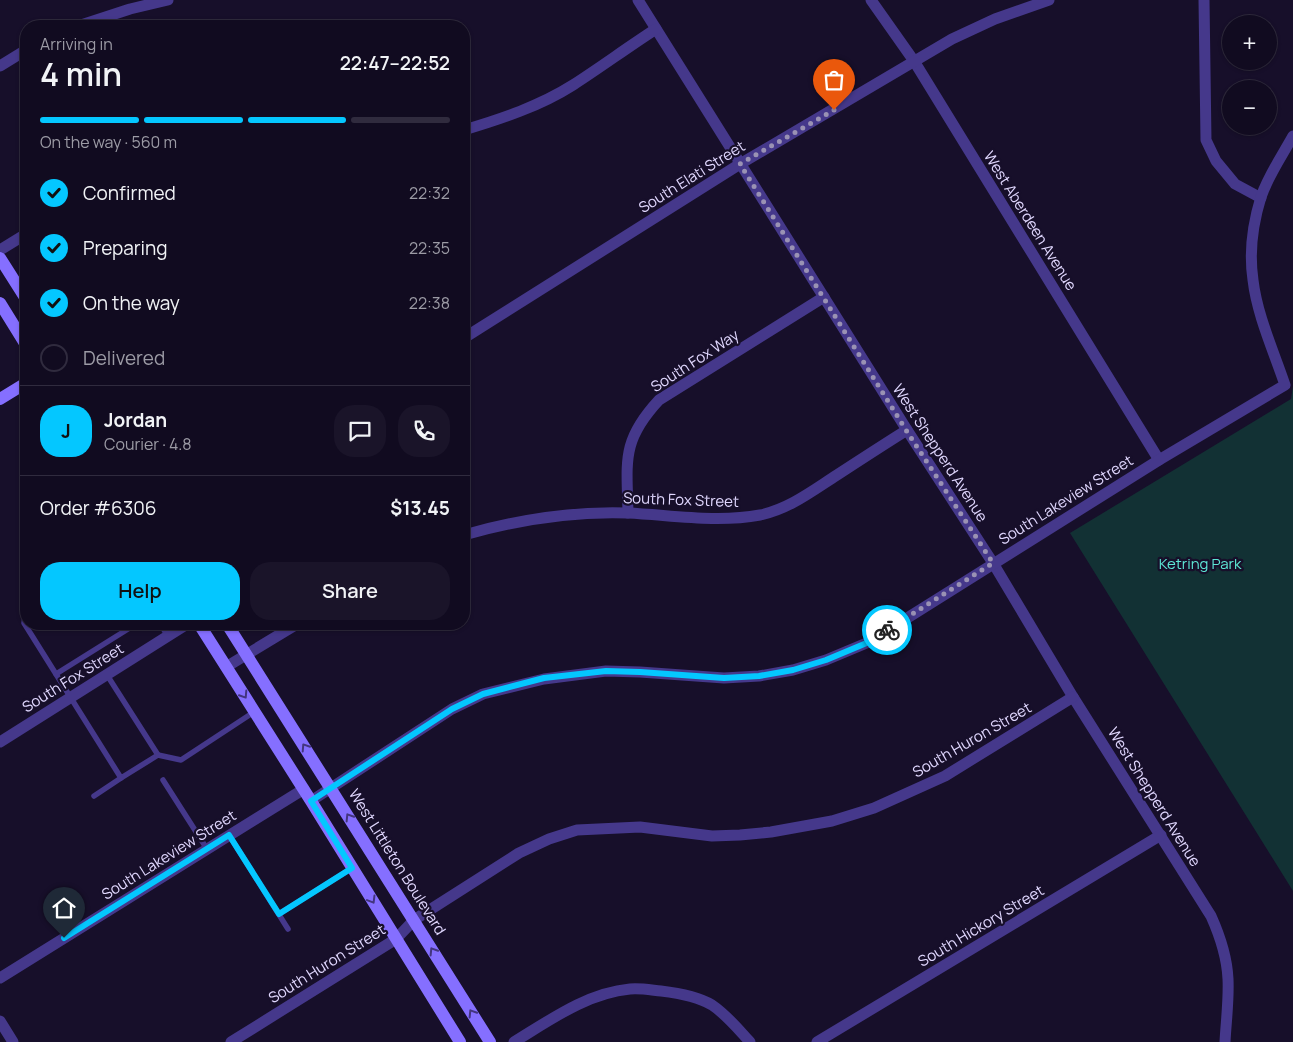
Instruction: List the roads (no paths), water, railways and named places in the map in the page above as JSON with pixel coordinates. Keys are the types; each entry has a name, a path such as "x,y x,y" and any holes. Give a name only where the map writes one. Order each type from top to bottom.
{"main road":[{"path":"0,258 20,290"},
{"path":"0,303 20,335"},
{"path":"0,399 20,387"},
{"path":"203,630 304,789 460,1042"},
{"name":"West Littleton Boulevard","path":"231,630 490,1042"}],"street":[{"path":"96,20 130,9 168,0"},
{"name":"West Shepperd Avenue","path":"638,0 906,430 993,563 1073,697 1211,916 1221,939 1226,958 1228,980 1225,1042"},
{"name":"West Aberdeen Avenue","path":"871,0 914,62 1159,460"},
{"name":"South Elati Street","path":"470,334 740,164 914,62 973,28 1049,0"},
{"path":"1204,0 1206,140 1216,161 1235,184 1261,198"},
{"path":"470,128 500,119 572,86 656,29"},
{"path":"0,66 20,54"},
{"name":"South Lakeview Street","path":"311,801 452,709 483,694 544,678 578,673 640,672 724,678 759,676 793,670 826,660 869,642 1159,460 1285,385 1257,301 1253,279 1254,231 1261,198 1293,136"},
{"path":"0,250 20,238"},
{"name":"South Fox Way","path":"628,513 627,460 636,430 644,416 659,400 824,297"},
{"name":"South Fox Street","path":"470,533 528,520 567,515 628,513 736,518 761,514 796,502 906,430"},
{"name":"South Fox Street","path":"0,742 178,630"},
{"path":"226,667 287,630"},
{"name":"South Huron Street","path":"231,1042 396,939 414,920 519,853 549,839 577,830 640,827 712,836 740,835 832,821 874,808 945,776 1073,697"},
{"name":"South Lakeview Street","path":"0,978 304,789"},
{"name":"South Hickory Street","path":"817,1042 1161,835"},
{"path":"514,1042 576,1004 609,993 632,989 674,992 711,1005 728,1018 750,1042"},
{"path":"0,1022 13,1042"}],"lane":[{"path":"28,630 121,778"},
{"path":"56,674 126,630"},
{"path":"164,630 168,636"},
{"path":"107,674 158,755"},
{"path":"94,796 158,755 180,760 255,712"},
{"path":"163,780 207,849"},
{"path":"229,835 288,929"},
{"path":"279,914 352,868"}],"park label":[{"name":"Ketring Park","path":"1200,564"}]}
